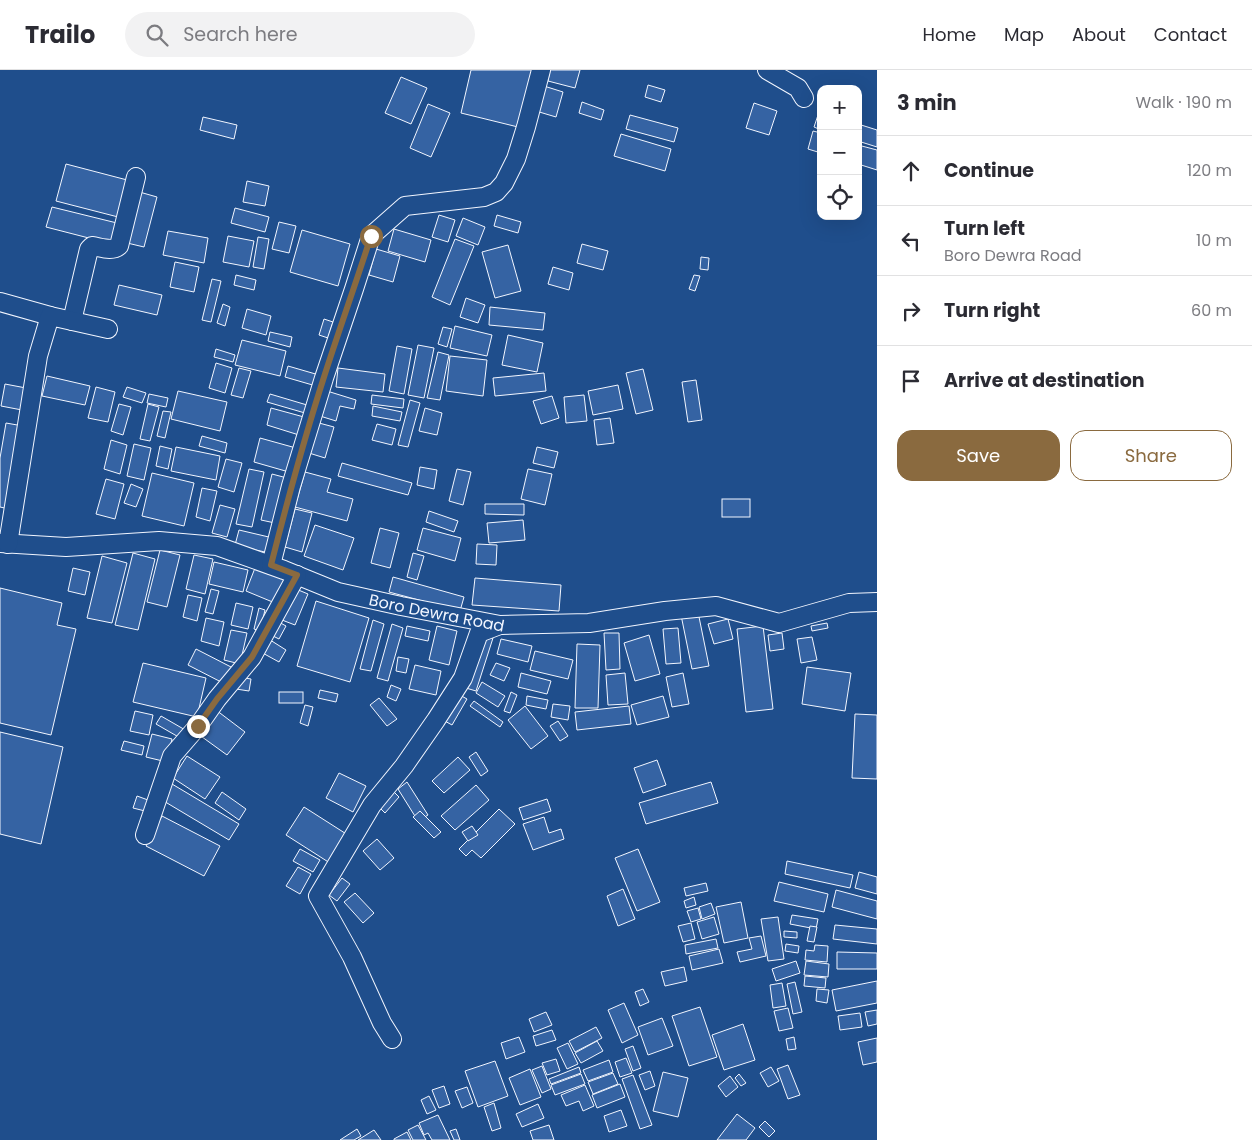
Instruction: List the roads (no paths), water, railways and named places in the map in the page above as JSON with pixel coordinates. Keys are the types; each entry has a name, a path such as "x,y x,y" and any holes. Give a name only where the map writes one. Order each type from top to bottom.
{"street":[{"path":"271,565 299,459 371,236 406,206 484,197 496,192 504,183 516,159 541,70"},
{"path":"767,70 798,88 804,98"},
{"path":"72,321 89,249 92,246 112,249 116,249 119,246 136,177"},
{"path":"0,302 108,329"},
{"path":"4,543 38,356 50,316"},
{"name":"Boro Dewra Road","path":"4,543 66,546 159,541 218,546 338,592 500,625 589,623 665,611 716,606 780,623 849,603 877,602"},
{"path":"145,835 172,756 252,657 297,575"},
{"path":"392,1039 382,1023 352,957 318,896 372,805 404,766 463,678 479,633 500,625"}]}
